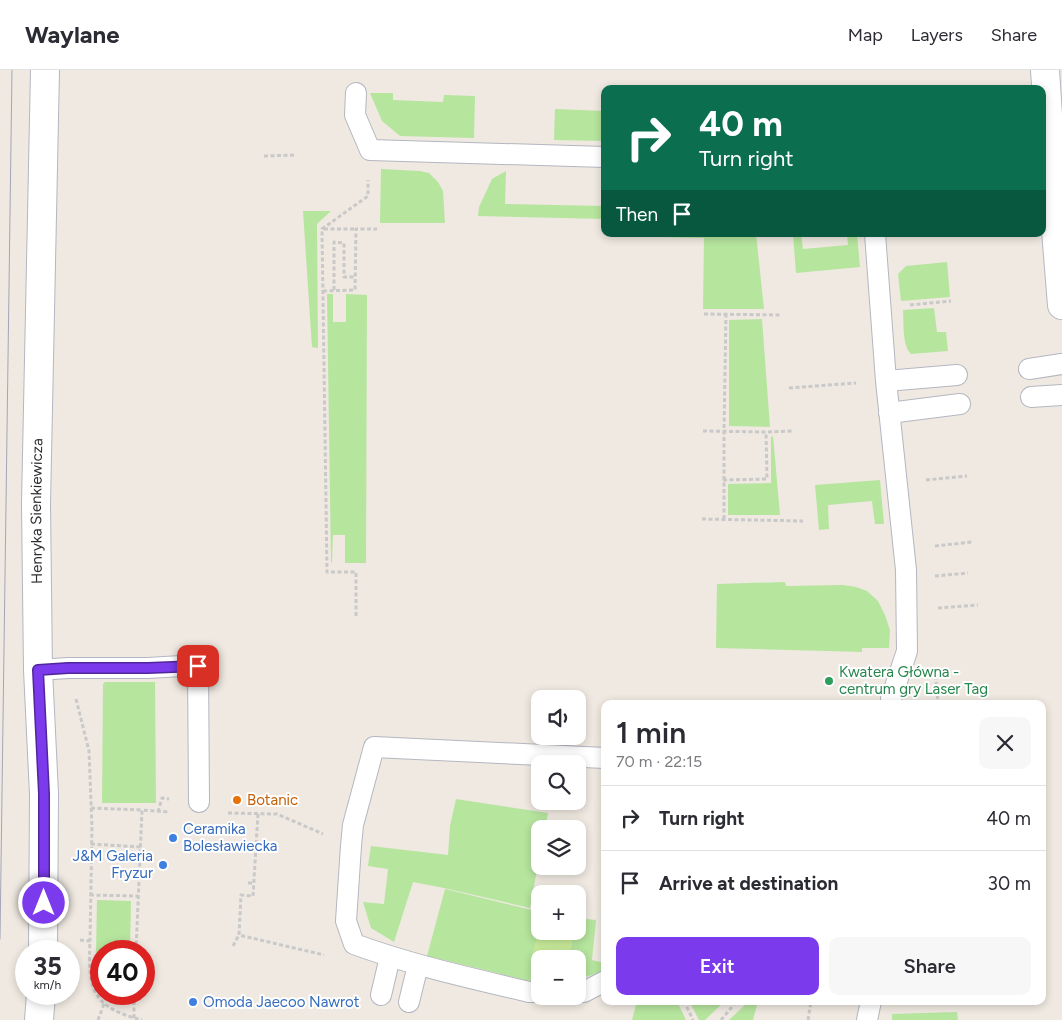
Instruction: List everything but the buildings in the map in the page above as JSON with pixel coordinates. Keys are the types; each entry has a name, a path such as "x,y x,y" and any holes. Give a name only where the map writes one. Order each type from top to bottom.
{"street":[{"name":"Henryka Sienkiewicza","path":"43,940 44,794 38,670 36,504 44,70"},
{"path":"1045,70 1046,85"},
{"path":"1046,85 1062,304"},
{"path":"39,1020 40,1005"}],"lane":[{"path":"356,93 355,115 370,150 601,157"},
{"path":"875,237 886,381 906,570 907,652 891,700"},
{"path":"1029,369 1062,364"},
{"path":"886,381 957,375"},
{"path":"1031,397 1062,394"},
{"path":"889,413 960,404"},
{"path":"38,670 198,666 199,802"},
{"path":"531,992 418,965 354,944 346,921 350,846 353,825 374,747 601,758"},
{"path":"381,995 390,956"},
{"path":"409,1002 418,965"},
{"path":"586,991 601,983"},
{"path":"868,1020 870,1005"}],"path":[{"path":"322,229 368,196 370,150"},
{"path":"264,156 296,155"},
{"path":"322,229 377,229"},
{"path":"322,229 327,572 356,572 356,616"},
{"path":"323,291 355,290 356,230"},
{"path":"334,290 334,242 344,243 344,277 354,277"},
{"path":"908,305 951,301"},
{"path":"704,314 782,315"},
{"path":"724,519 726,314"},
{"path":"789,388 886,381"},
{"path":"703,431 794,431"},
{"path":"724,480 767,479 766,432"},
{"path":"918,481 967,476"},
{"path":"702,519 803,521"},
{"path":"934,546 972,542"},
{"path":"927,576 968,573"},
{"path":"930,609 978,605"},
{"path":"76,698 89,751 91,808 90,940"},
{"path":"91,808 176,812"},
{"path":"136,940 142,810"},
{"path":"220,813 277,814 350,846"},
{"path":"233,946 239,935 241,895 253,896 258,814"},
{"path":"91,844 141,847"},
{"path":"248,883 254,883"},
{"path":"90,895 138,896"},
{"path":"239,935 331,956"},
{"path":"80,940 90,941 90,970"},
{"path":"98,1020 104,1005"},
{"path":"106,1005 142,1020"},
{"path":"134,1005 134,1018"},
{"path":"686,1005 693,1020"},
{"path":"721,1020 734,1005"},
{"path":"808,1020 810,1005"}],"green space":[{"path":"370,93 393,93 393,100 443,102 444,95 475,96 474,138 400,136 382,121"},
{"path":"555,109 601,111 601,141 554,140"},
{"path":"381,169 429,173 438,182 443,191 445,223 380,223"},
{"path":"506,171 505,204 601,206 601,219 478,216 479,207 492,179"},
{"path":"303,211 331,211 317,224 318,348 312,347"},
{"path":"657,237 756,237 764,309 703,309 704,238"},
{"path":"793,237 801,237 803,249 848,245 847,237 857,237 860,267 796,273"},
{"path":"947,262 950,297 901,301 898,274 906,266"},
{"path":"327,294 333,294 333,322 346,322 346,294 367,295 366,563 345,563 345,535 333,535 331,563"},
{"path":"934,308 937,332 946,332 948,351 911,354 905,340 903,310"},
{"path":"762,319 770,427 729,426 729,320"},
{"path":"773,436 780,515 728,515 728,484 771,483 771,437"},
{"path":"880,480 884,524 875,524 872,501 828,505 829,529 819,530 815,485"},
{"path":"785,582 786,586 843,585 867,591 878,601 885,615 890,630 889,648 862,648 862,652 716,648 717,584"},
{"path":"105,682 155,682 156,803 102,803 103,684"},
{"path":"456,799 548,813 547,820 531,820 531,875 536,875 534,885 531,885 530,908 413,882 394,942 371,928 363,902 384,904 388,869 368,866 371,846 448,855 450,826"},
{"path":"445,889 531,910 531,940 586,940 586,919 596,920 592,960 601,962 601,972 586,977 586,950 531,950 531,981 427,956"},
{"path":"97,900 131,901 130,940 96,940"},
{"path":"536,940 573,940 570,950 533,950"},
{"path":"636,1005 679,1005 686,1020 632,1020"},
{"path":"691,1005 721,1005 705,1020 699,1020"},
{"path":"745,1005 757,1005 753,1020 729,1020"},
{"path":"957,1012 958,1020 892,1020 892,1014"}],"tram line":[{"path":"0,939 12,70"}],"place":[{"name":"Kwatera Główna - centrum gry Laser Tag","path":"829,681"},
{"name":"Botanic","path":"237,800"},
{"name":"Ceramika Bolesławiecka","path":"173,838"},
{"name":"J&M Galeria Fryzur","path":"163,865"},
{"name":"Omoda Jaecoo Nawrot","path":"193,1002"}],"route":[{"path":"44,903 44,794 38,670 198,666"}]}
